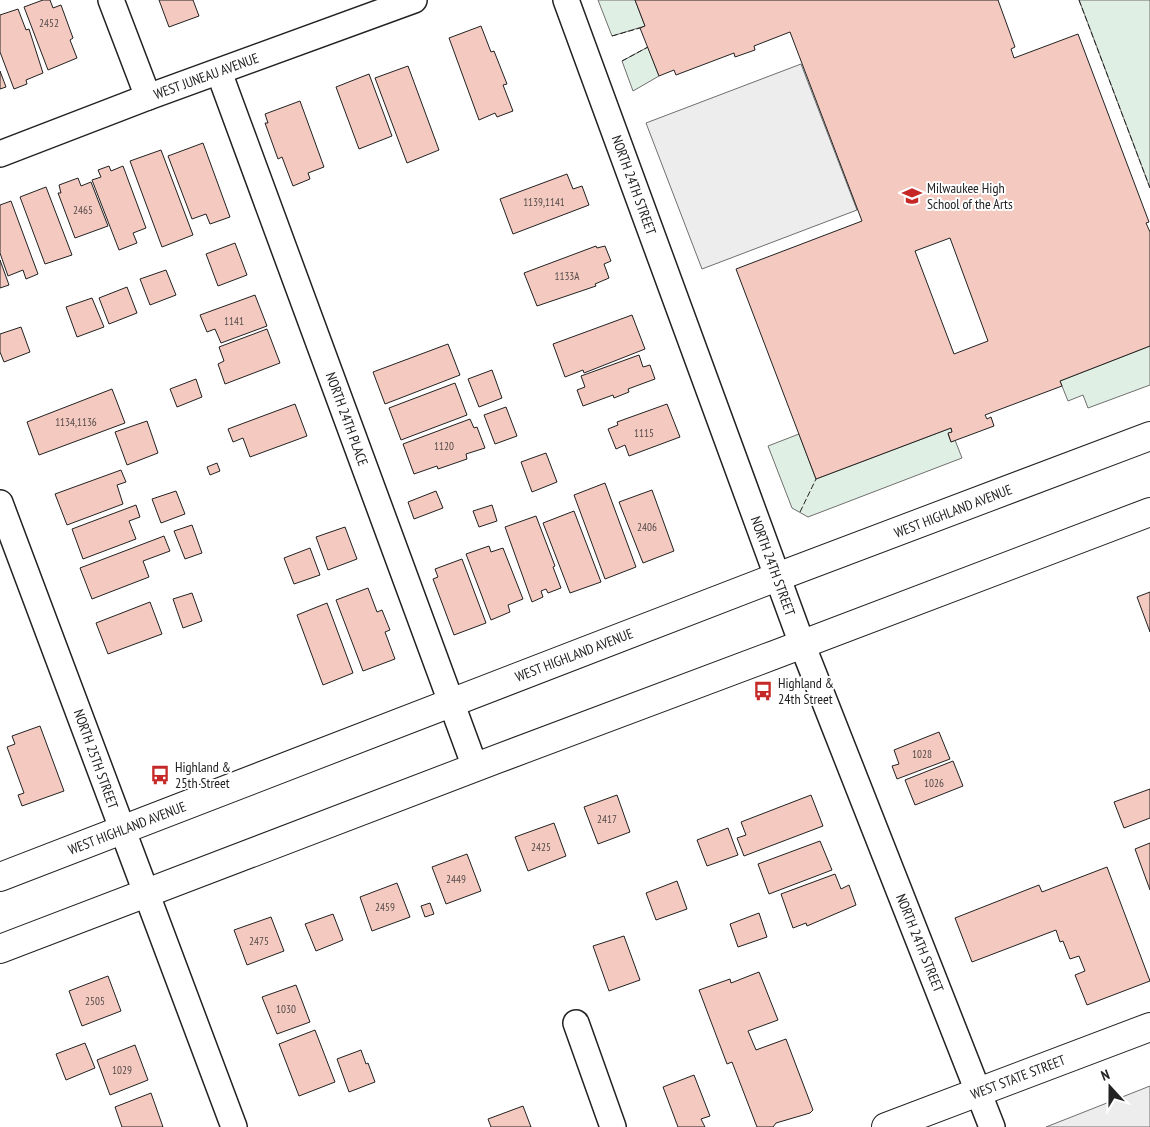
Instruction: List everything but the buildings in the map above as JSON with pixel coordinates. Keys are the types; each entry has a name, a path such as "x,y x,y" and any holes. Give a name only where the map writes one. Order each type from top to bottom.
{"main road":[{"name":"WEST HIGHLAND AVENUE","path":"0,877 451,702 1150,436"},
{"path":"0,949 1150,512"},
{"name":"WEST STATE STREET","path":"886,1127 1150,1027"}],"street":[{"path":"111,0 148,97"},
{"name":"WEST JUNEAU AVENUE","path":"0,154 148,97 414,0"},
{"name":"NORTH 24TH STREET","path":"566,0 802,644 992,1127"},
{"name":"NORTH 24TH PLACE","path":"219,72 476,767"},
{"name":"NORTH 25TH STREET","path":"0,503 234,1127"},
{"path":"576,1023 613,1127"}],"green space":[{"path":"598,0 635,0 645,26 612,36"},
{"path":"1079,0 1150,0 1150,188 1089,26"},
{"path":"648,47 659,76 633,91 622,61"},
{"path":"1150,346 1150,385 1088,408 1083,395 1068,401 1060,381"},
{"path":"951,428 952,432 948,434 951,442 955,440 962,458 808,517 792,508 768,446 799,434 816,479"}],"shaded area":[{"path":"801,64 857,210 702,269 646,123"},
{"path":"1150,1086 1150,1127 1046,1127"}],"fence":[{"path":"1079,0 1150,188"},
{"path":"612,36 640,28"},
{"path":"622,61 648,47"},
{"path":"800,512 816,479"}],"place":[{"name":"Milwaukee High School of the Arts","path":"912,196"},
{"name":"Highland & 24th Street","path":"763,691"},
{"name":"Highland & 25th Street","path":"160,775"}]}
